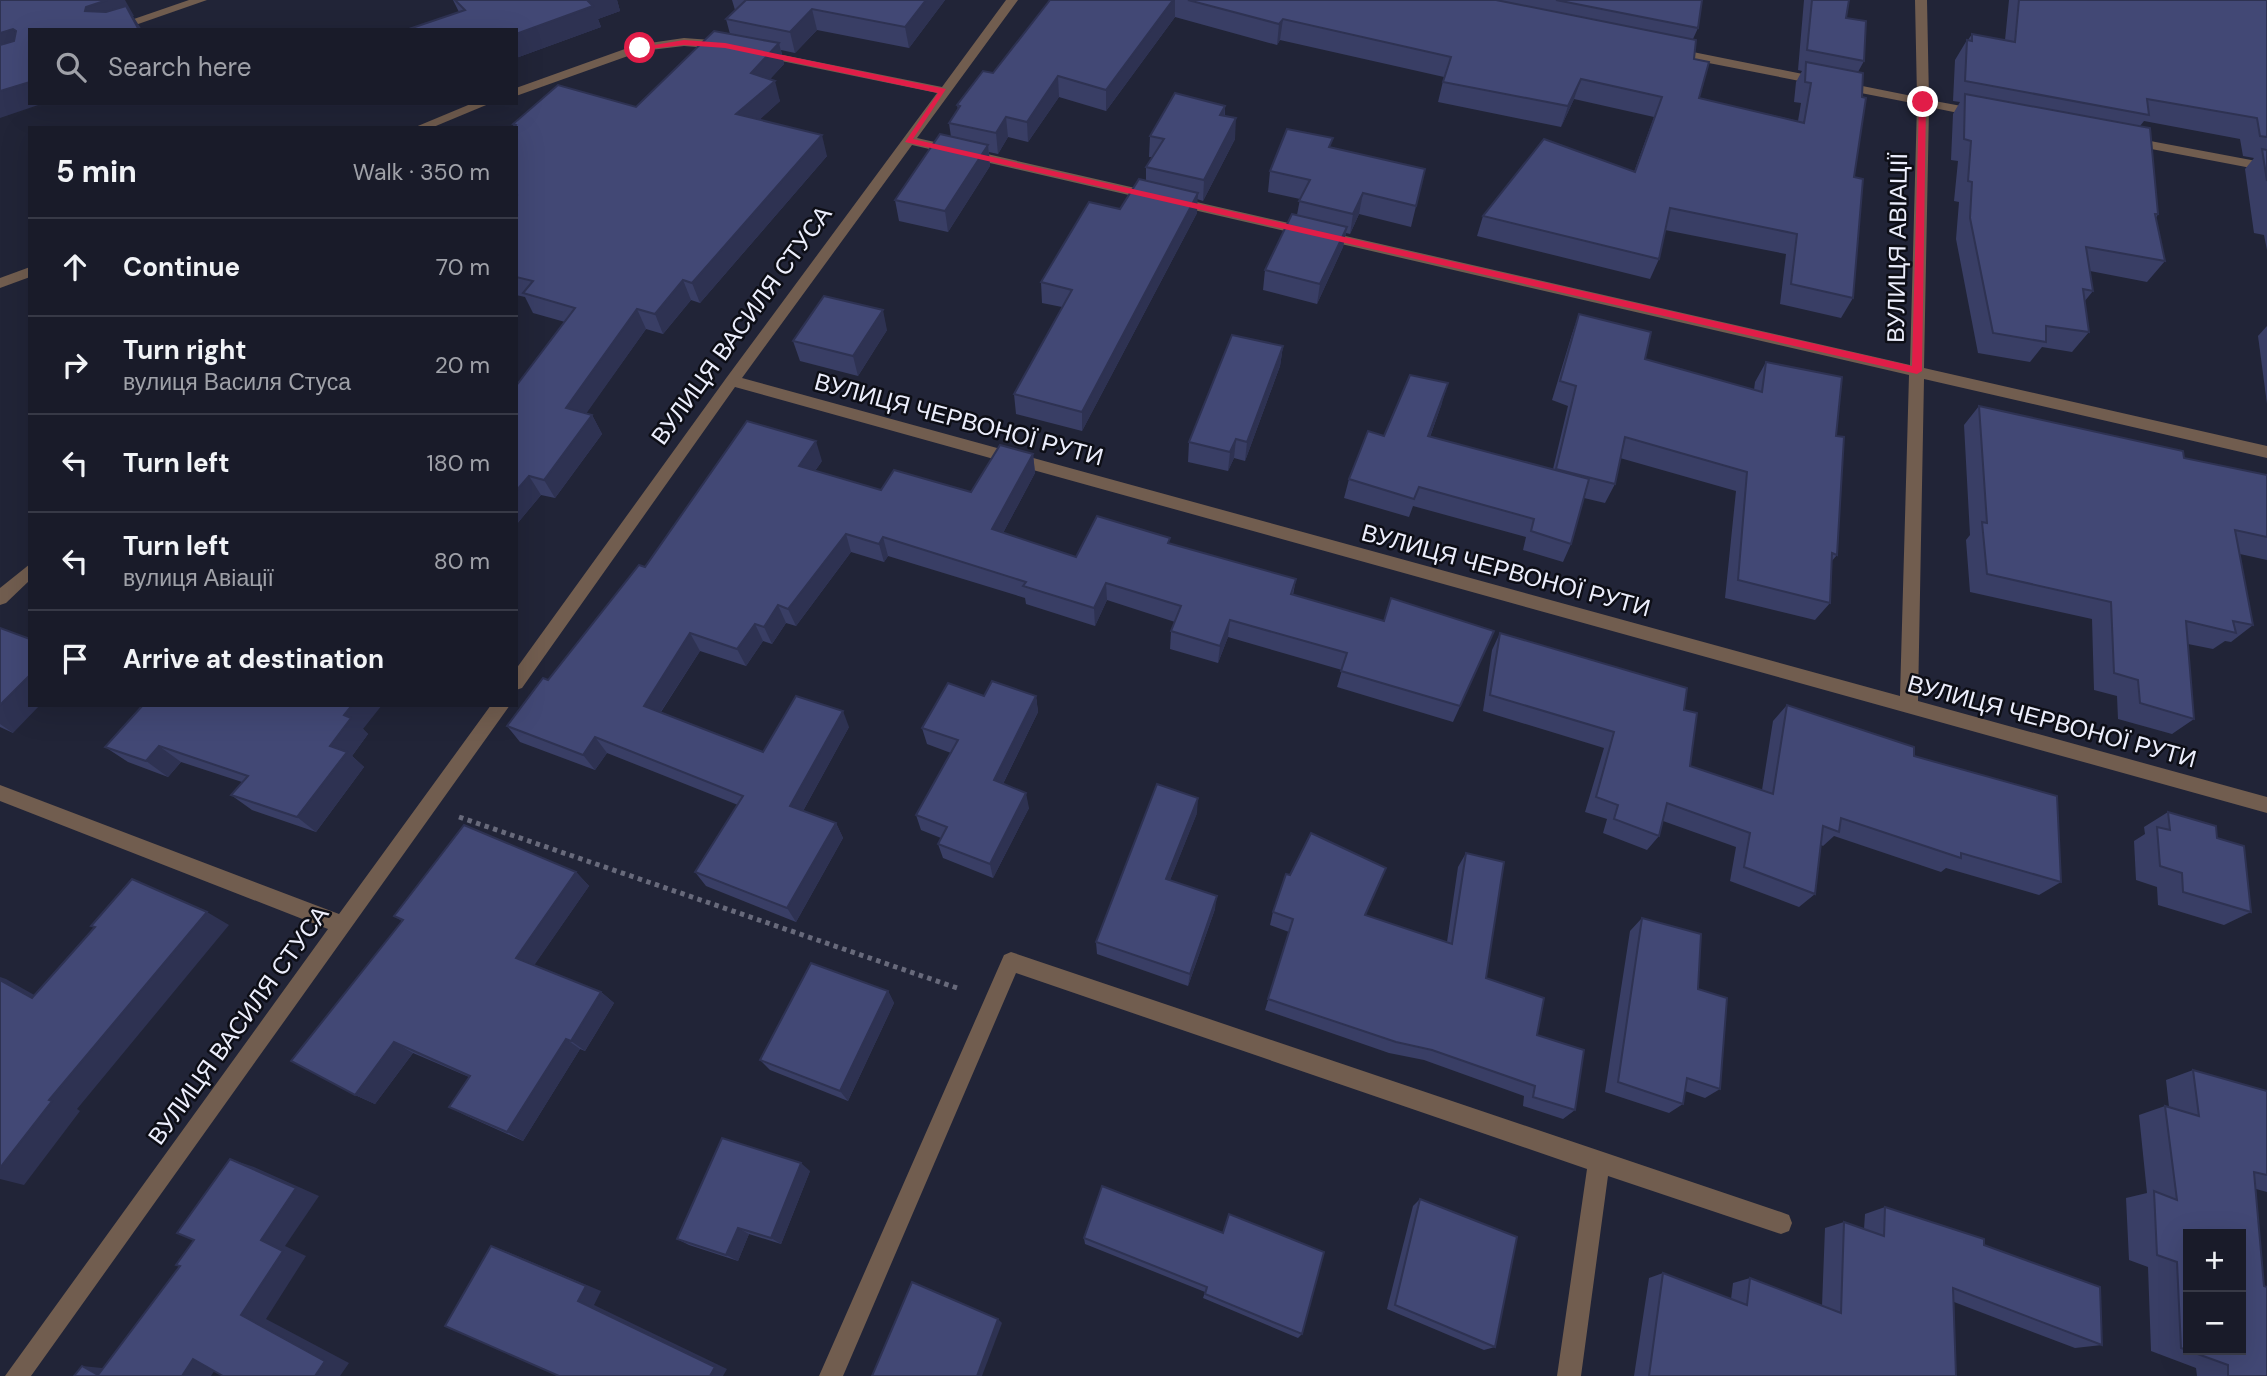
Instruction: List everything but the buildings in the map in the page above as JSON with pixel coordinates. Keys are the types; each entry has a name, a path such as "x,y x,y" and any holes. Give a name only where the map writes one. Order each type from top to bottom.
{"street":[{"path":"113,28 182,3 201,0"},
{"name":"ВУЛИЦЯ ВАСИЛЯ СТУСА","path":"518,680 732,381 1012,0"},
{"name":"ВУЛИЦЯ АВІАЦІЇ","path":"1909,708 1923,102 1921,0"},
{"path":"518,91 640,48 684,42 739,48"},
{"path":"1663,50 1992,115"},
{"path":"753,51 943,91"},
{"path":"424,126 482,105"},
{"path":"467,126 482,105"},
{"path":"2116,139 2267,167"},
{"path":"908,140 2267,452"},
{"path":"0,284 28,273"},
{"name":"ВУЛИЦЯ ЧЕРВОНОЇ РУТИ","path":"732,381 2267,807"},
{"path":"0,598 28,572"},
{"name":"ВУЛИЦЯ ВАСИЛЯ СТУСА","path":"17,1376 499,707"},
{"path":"0,793 342,925"},
{"path":"831,1376 1011,962 1782,1223"},
{"path":"1569,1376 1599,1161"}],"path":[{"path":"428,807 995,1001"}],"route":[{"path":"640,48 684,42 725,46 943,91 908,140 1917,371 1923,102"}]}
